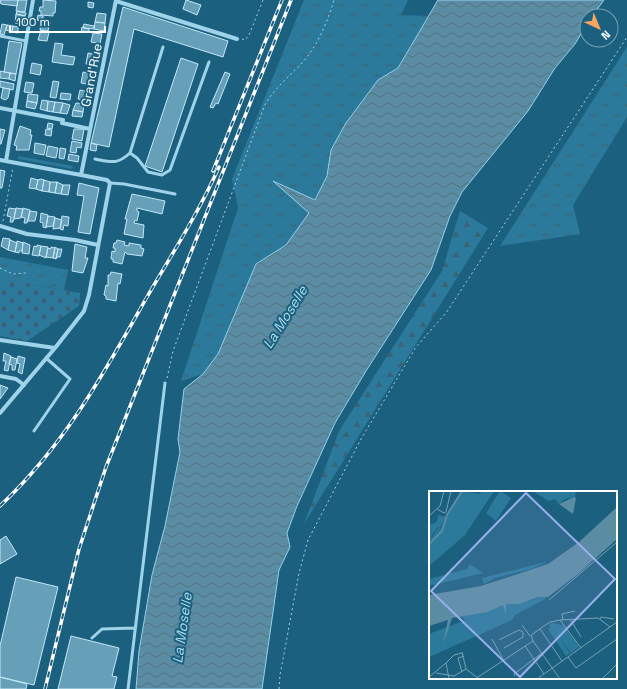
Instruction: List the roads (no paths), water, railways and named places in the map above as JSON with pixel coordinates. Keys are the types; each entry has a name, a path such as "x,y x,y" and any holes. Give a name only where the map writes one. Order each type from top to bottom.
{"street":[{"path":"6,161 33,0"},
{"path":"116,0 237,39"},
{"name":"Grand'Rue","path":"81,175 116,0"},
{"path":"0,108 63,120 62,123 90,129"},
{"path":"0,160 107,180 110,183 86,307 0,413"},
{"path":"1,226 27,234 75,240 98,246"},
{"path":"0,340 54,348"},
{"path":"0,376 16,379 24,385"}],"lane":[{"path":"0,36 26,41"},
{"path":"95,158 114,162 122,160 130,153 163,47"},
{"path":"130,153 137,158 148,172 162,175 170,170 209,62"},
{"path":"110,183 124,184 175,194"},
{"path":"34,431 70,378 46,358"},
{"path":"128,689 165,383"},
{"path":"92,638 102,629 135,628"}],"water":[{"name":"La Moselle","path":"438,0 604,0 598,8 579,8 579,37 555,68 528,111 462,192 450,216 431,270 366,371 335,423 297,506 287,533 290,547 279,570 262,689 136,689 139,651 152,575 165,526 180,452 178,439 184,389 203,374 218,354 256,264 286,245 309,213 273,181 315,200 327,176 331,150 346,123 378,80 398,68"}],"railway":[{"path":"213,171 282,0"},
{"path":"45,689 79,549 106,467 291,0"},
{"path":"0,506 23,483 44,458 82,407 185,233 219,167"}]}
